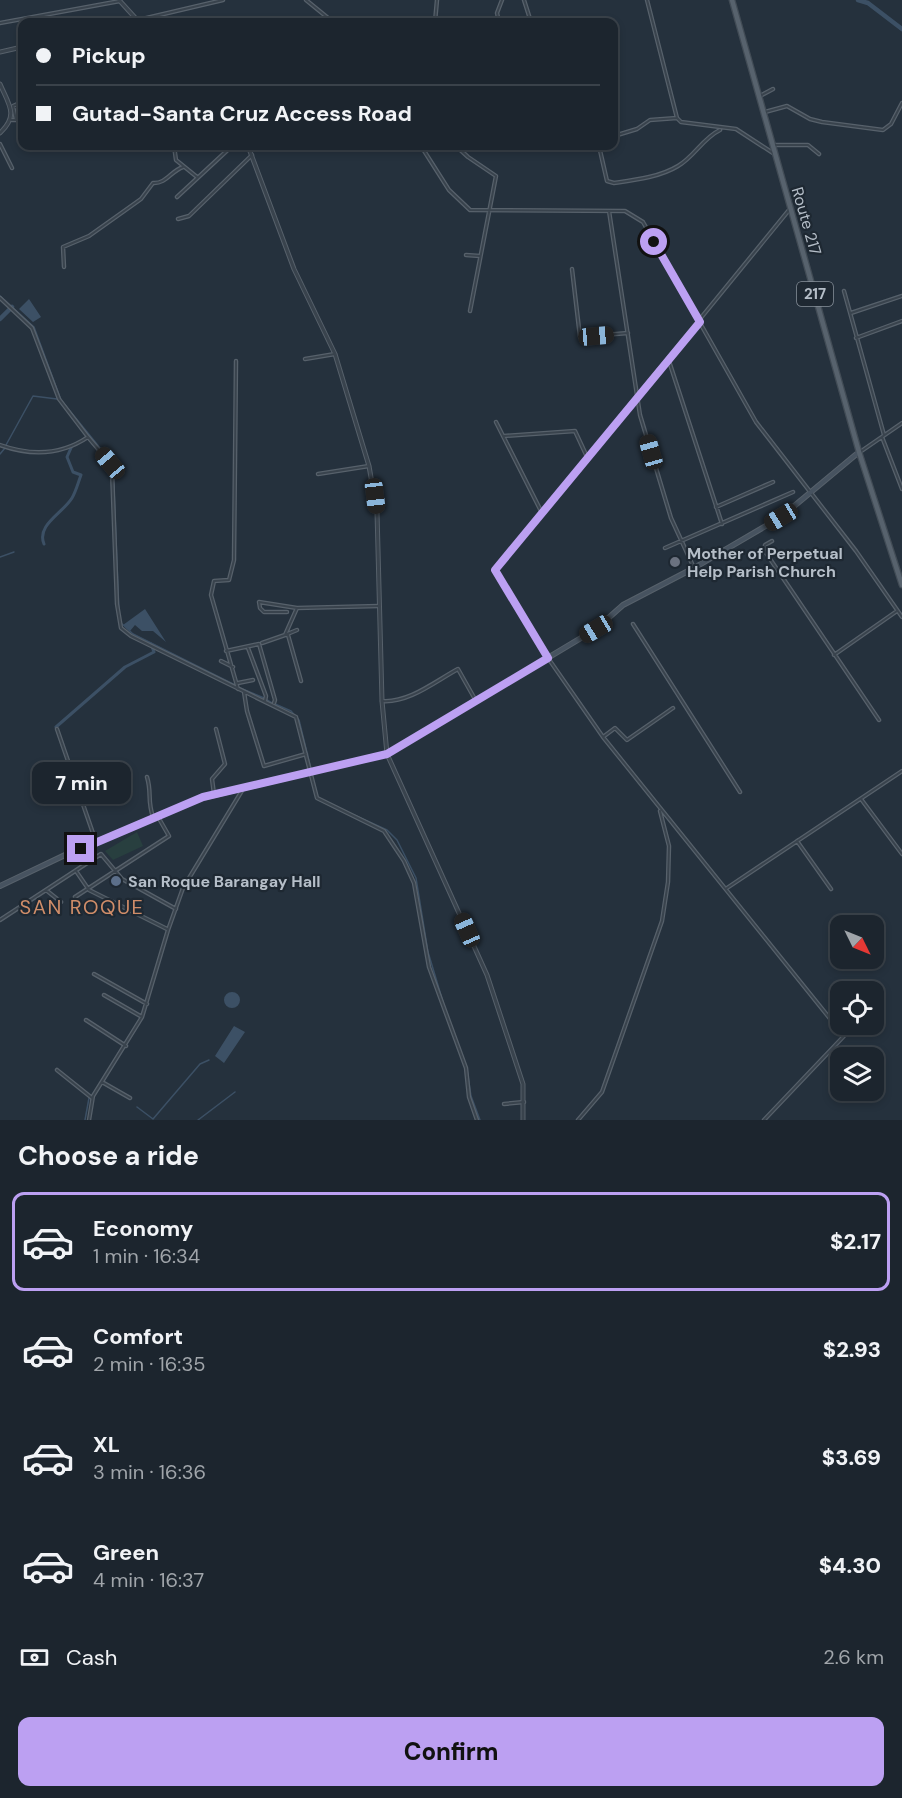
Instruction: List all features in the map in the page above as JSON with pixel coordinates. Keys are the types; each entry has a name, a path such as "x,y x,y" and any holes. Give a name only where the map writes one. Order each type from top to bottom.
{"main road":[{"name":"Route 217","path":"732,0 859,452 894,568 902,585"},
{"path":"0,886 155,816 214,794 387,754 596,629 623,605 694,568 781,517 813,493 859,452"}],"street":[{"path":"153,18 223,0"},
{"path":"306,0 328,18"},
{"path":"435,18 437,0"},
{"path":"498,18 497,13 502,0"},
{"path":"524,0 530,18"},
{"path":"647,0 677,118 681,122 717,129 736,129 776,155"},
{"path":"27,18 119,1 134,18"},
{"path":"0,23 18,20"},
{"path":"0,52 18,48"},
{"path":"0,84 12,112 11,120 0,133"},
{"path":"759,96 773,89"},
{"path":"764,111 772,111 788,105 816,121 883,130 891,124 902,103"},
{"path":"11,120 16,120 13,106 18,104"},
{"path":"618,135 637,129 650,120 677,118"},
{"path":"599,150 608,182 614,183 657,175 678,166 717,129"},
{"path":"0,144 12,168"},
{"path":"773,146 808,146 819,154"},
{"path":"174,150 174,157 198,178"},
{"path":"177,197 228,150"},
{"path":"250,150 294,269 335,354 369,466 377,512 382,701 387,754 487,975 523,1084 523,1120"},
{"path":"424,150 449,190 461,204 470,210 625,211 643,222 756,422 813,493 902,617"},
{"path":"460,150 496,176 492,209 480,256 470,311"},
{"path":"178,219 189,216 252,154"},
{"path":"64,267 63,247 89,236 141,199 153,183 163,182 174,170 183,167"},
{"path":"764,1120 843,1036 727,888 603,737 548,658 495,570 791,208"},
{"path":"609,211 637,398 681,541 694,568"},
{"path":"466,255 480,256"},
{"path":"572,269 580,338 628,333"},
{"path":"844,291 883,436 902,489"},
{"path":"850,313 902,296"},
{"path":"0,298 32,328 59,399 110,463 119,621 122,628 131,636 296,717 317,798 384,831 394,843 411,876 427,958 466,1068 470,1097 477,1120"},
{"path":"856,338 902,321"},
{"path":"305,359 335,354"},
{"path":"669,360 722,524"},
{"path":"236,361 234,560 229,580 214,581 212,595 238,689"},
{"path":"496,422 543,514"},
{"path":"859,452 902,423"},
{"path":"503,436 575,431 588,459"},
{"path":"0,445 32,454 50,453 68,448 88,437"},
{"path":"318,474 369,466"},
{"path":"716,507 773,482"},
{"path":"665,548 793,492"},
{"path":"772,541 765,545 764,550 879,720"},
{"path":"287,612 264,612 260,609 259,602 297,608 379,606"},
{"path":"285,635 297,608"},
{"path":"834,655 897,610"},
{"path":"633,624 740,792"},
{"path":"262,643 297,630"},
{"path":"285,635 288,635 292,645 301,681"},
{"path":"226,651 259,644 275,699 273,705"},
{"path":"248,648 258,681 266,696 265,701"},
{"path":"221,661 233,667"},
{"path":"382,701 396,702 406,699 458,669 476,701"},
{"path":"237,683 254,680"},
{"path":"244,692 247,711 264,766 306,754"},
{"path":"603,737 615,728 627,740 674,708"},
{"path":"57,729 96,842"},
{"path":"214,794 211,780 225,764 216,729"},
{"path":"727,888 902,771"},
{"path":"75,897 89,890 169,835 148,802 150,790 147,777"},
{"path":"89,1120 92,1098 127,1046 142,1017 168,930 192,872 243,789"},
{"path":"861,799 902,854"},
{"path":"578,1120 602,1092 662,921 668,882 669,846 659,808"},
{"path":"797,841 831,889"},
{"path":"0,920 101,854 114,873 136,888 176,909"},
{"path":"76,871 89,890 168,930"},
{"path":"46,890 61,902"},
{"path":"94,974 147,1004"},
{"path":"104,995 142,1017"},
{"path":"86,1020 127,1046"},
{"path":"57,1070 92,1098"},
{"path":"102,1082 130,1098"},
{"path":"504,1104 524,1102"}],"green space":[{"path":"137,832 143,846 113,860 105,851"}],"water":[{"path":"29,299 41,317 33,322 19,309"},
{"path":"145,609 166,642 153,631 142,631 135,625 130,631 123,625"},
{"path":"232,992 240,1000 232,1008 224,1000"},
{"path":"234,1026 245,1032 224,1063 215,1056"}],"waterway":[{"path":"858,0 868,3 902,29"},
{"path":"0,296 34,327 61,400 113,464 119,612"},
{"path":"0,319 12,307"},
{"path":"6,445 33,396 57,399"},
{"path":"0,454 5,448"},
{"path":"44,544 43,537 47,525 68,504 81,475 73,472 67,457 71,448"},
{"path":"0,557 14,552"},
{"path":"121,623 133,634 237,686"},
{"path":"56,727 125,667 154,652 151,644"},
{"path":"240,688 264,698"},
{"path":"267,700 272,703"},
{"path":"275,704 291,711 299,720 311,769"},
{"path":"354,815 387,830 397,840 416,878 428,952 443,1002"},
{"path":"153,1119 200,1064 209,1060"},
{"path":"467,1069 471,1096 480,1120"},
{"path":"198,1120 235,1092"},
{"path":"85,1120 89,1098"},
{"path":"137,1107 153,1119"}],"place":[{"name":"Mother of Perpetual Help Parish Church","path":"675,562"},
{"name":"San Roque Barangay Hall","path":"116,881"}],"district":[{"name":"SAN ROQUE","path":"82,907"}],"route":[{"path":"81,849 203,797 387,754 548,658 495,570 700,322 654,242"}]}
